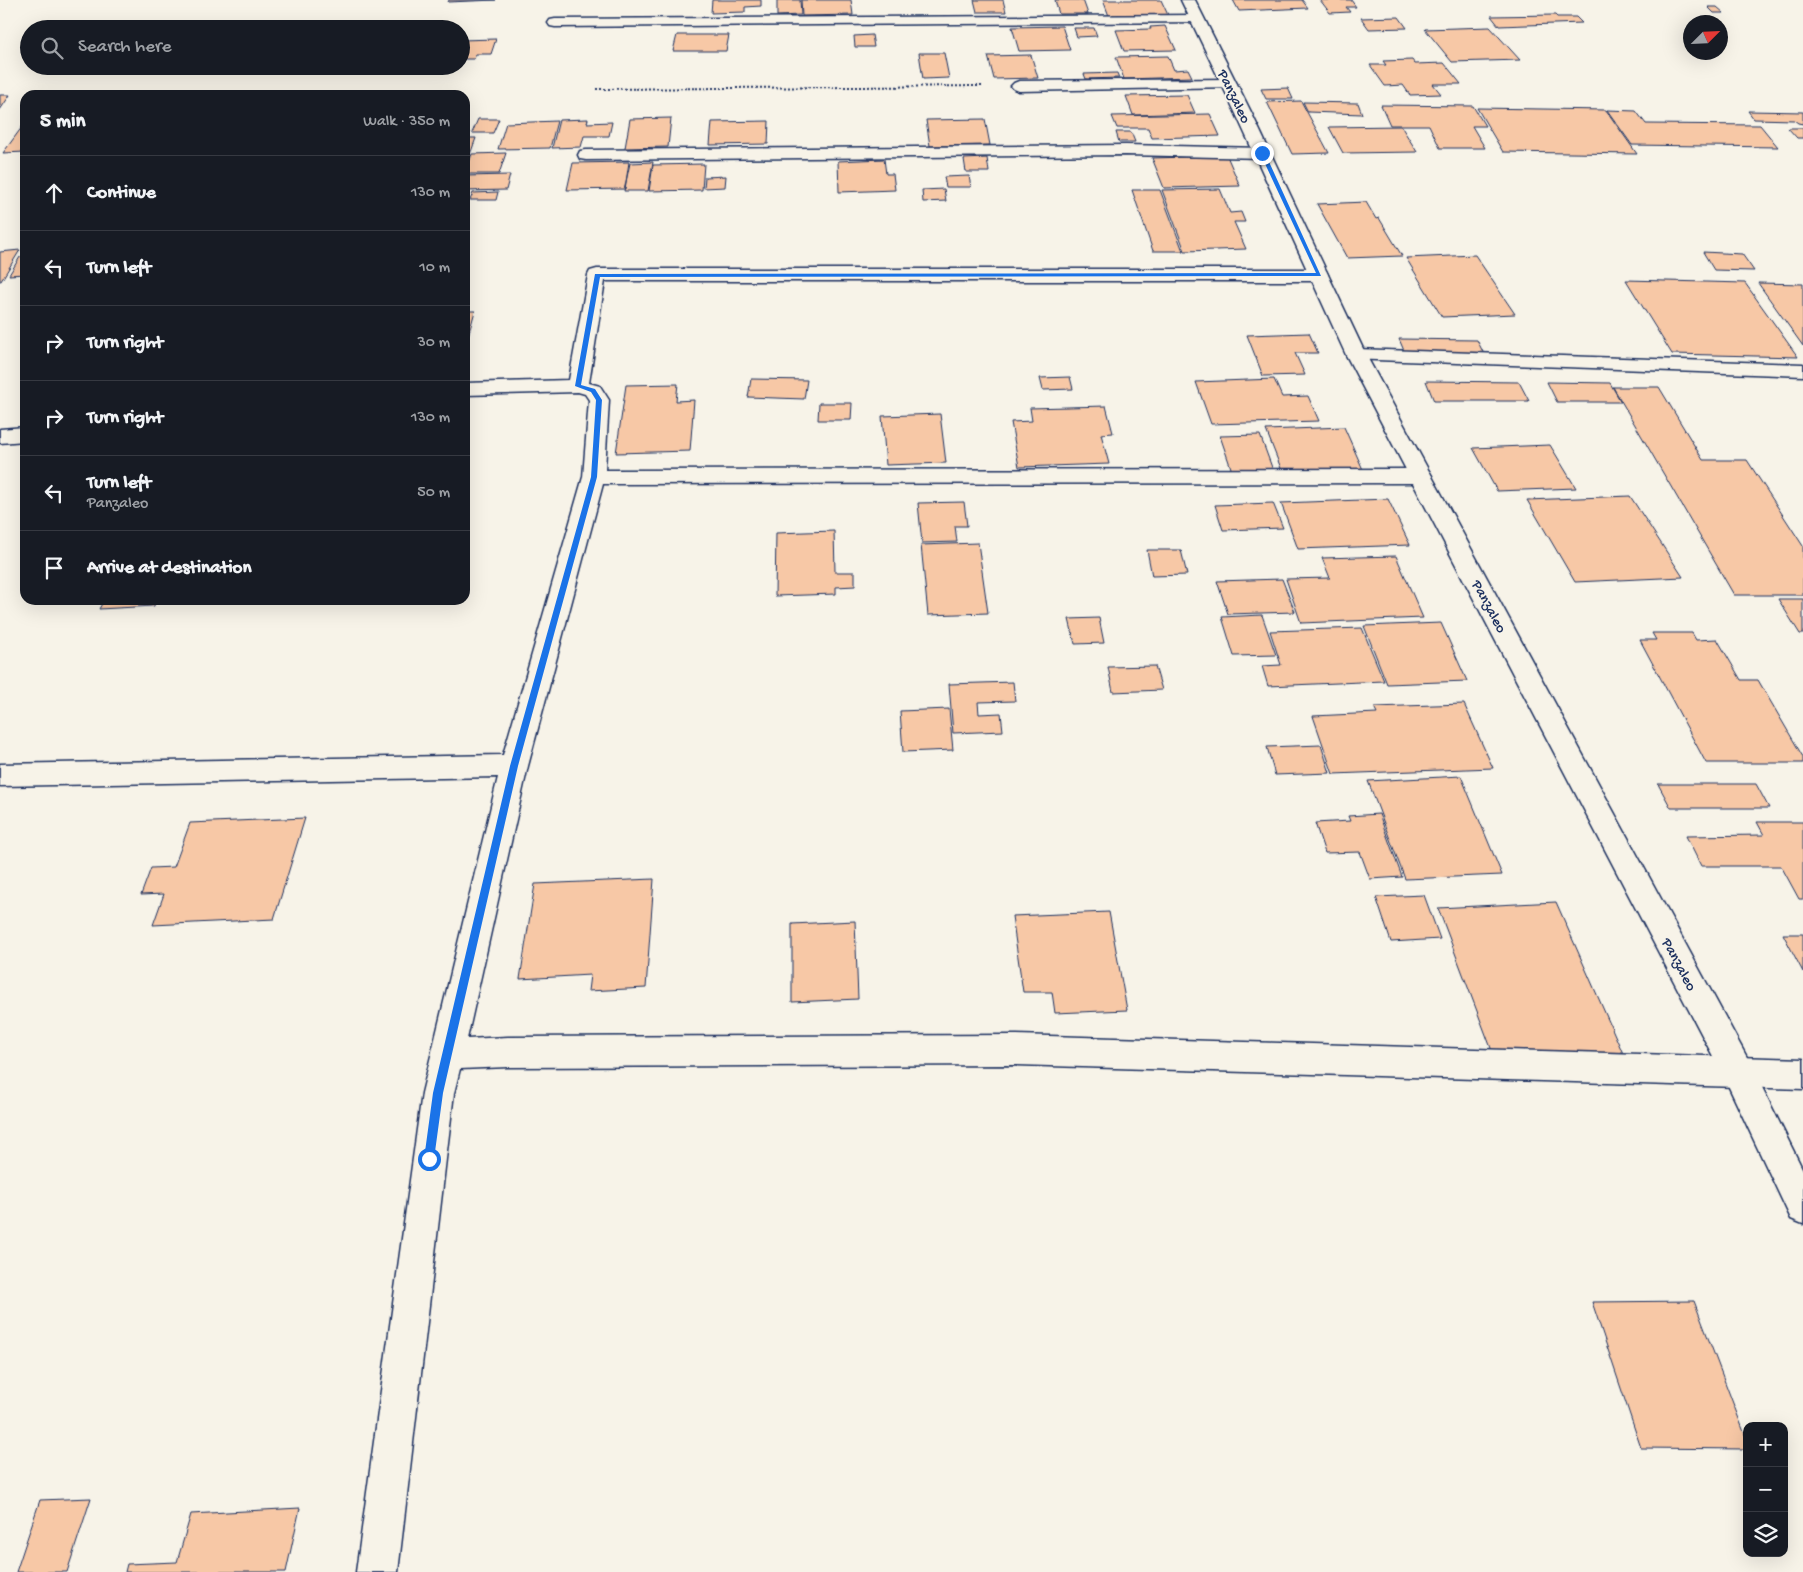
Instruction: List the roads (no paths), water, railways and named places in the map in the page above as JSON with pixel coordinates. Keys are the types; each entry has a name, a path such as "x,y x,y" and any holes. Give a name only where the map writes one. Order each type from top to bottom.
{"street":[{"path":"555,23 1193,9"},
{"name":"Panzaleo","path":"1193,9 1230,84 1356,355 1738,1072 1803,1207"},
{"path":"1019,86 1230,84"},
{"path":"586,155 1126,150 1262,153"},
{"path":"578,386 597,275 1319,275"},
{"path":"1356,355 1803,370"},
{"path":"377,1572 438,1093 514,766 594,477 599,400 593,390 578,386 470,390"},
{"path":"0,436 20,434"},
{"path":"594,477 1421,476"},
{"path":"0,775 514,766"},
{"path":"447,1055 508,1052 1017,1050 1803,1074"}]}
